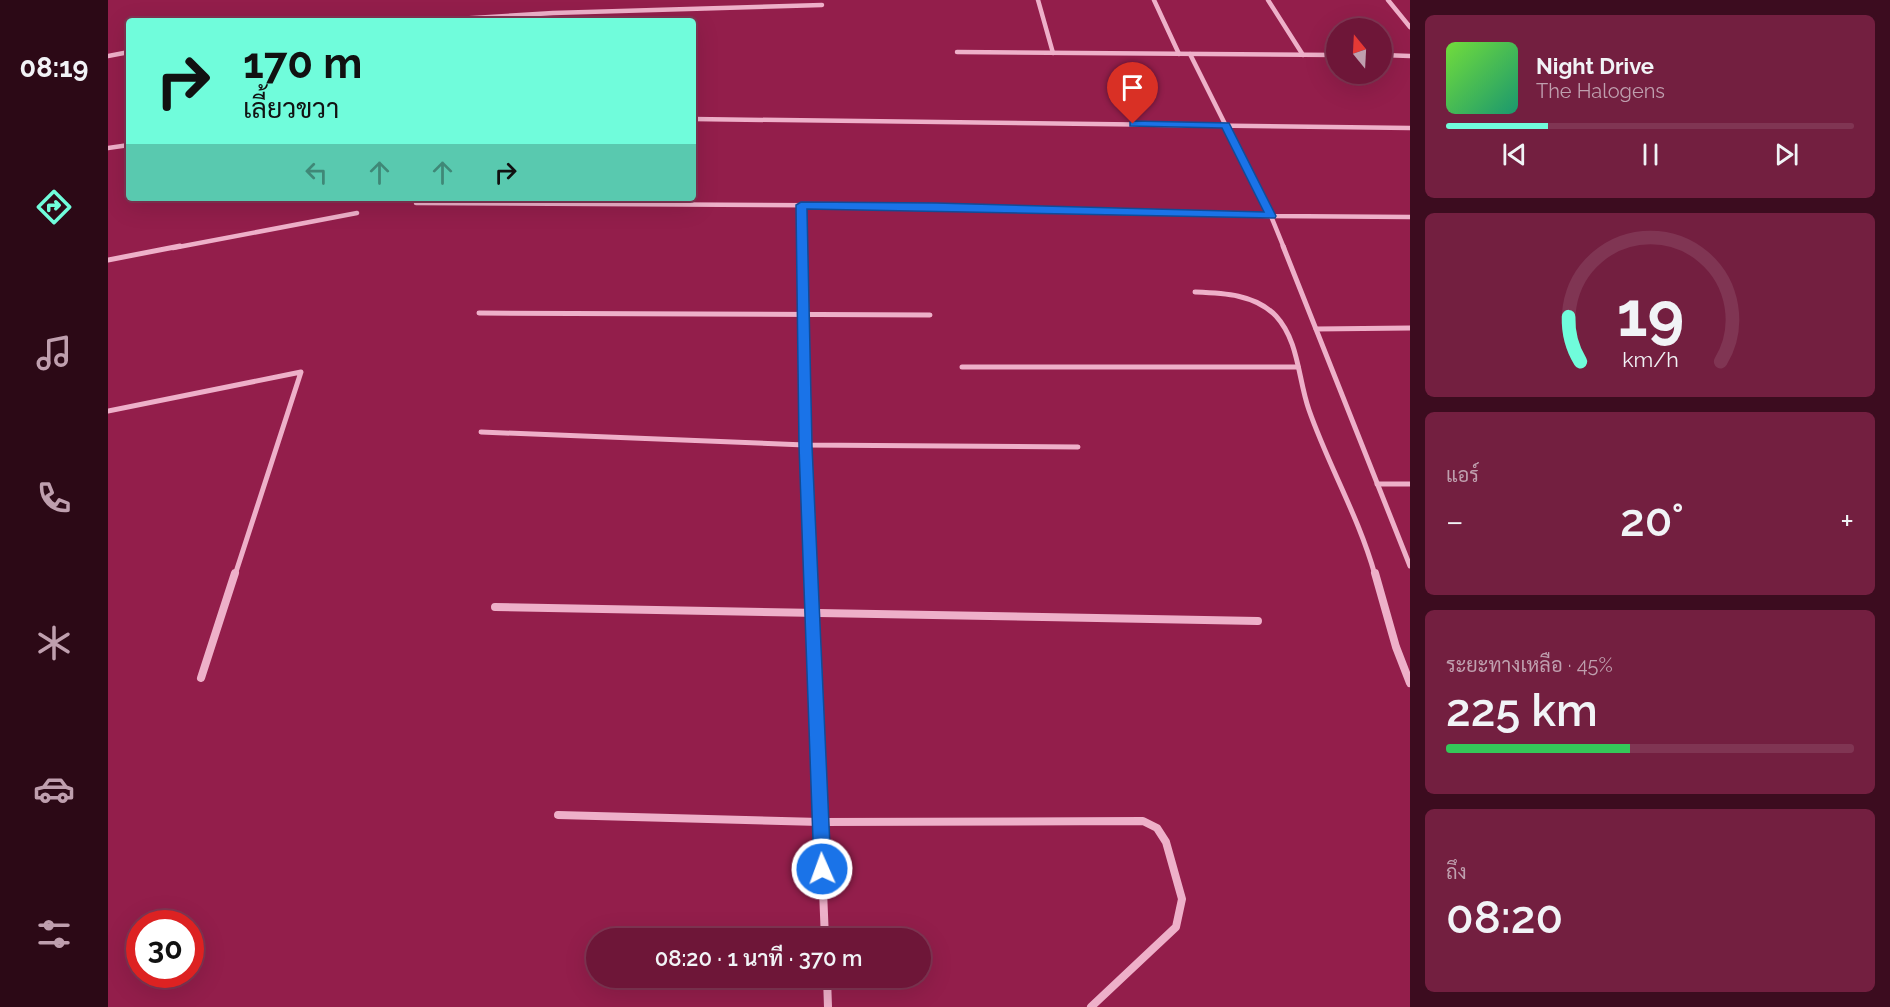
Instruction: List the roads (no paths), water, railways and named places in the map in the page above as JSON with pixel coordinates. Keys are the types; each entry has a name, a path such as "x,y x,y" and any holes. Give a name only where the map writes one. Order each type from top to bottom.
{"street":[{"path":"1038,0 1053,52"},
{"path":"1154,0 1179,54"},
{"path":"1268,0 1303,55"},
{"path":"1388,0 1410,27"},
{"path":"479,18 822,5"},
{"path":"957,52 1326,55"},
{"path":"108,56 126,53"},
{"path":"1190,54 1271,216 1410,566"},
{"path":"1392,56 1410,56"},
{"path":"696,119 1410,128"},
{"path":"108,148 126,145"},
{"path":"416,203 936,206 1271,216 1410,217"},
{"path":"801,205 805,446 825,928"},
{"path":"108,260 357,213"},
{"path":"1195,292 1233,294 1266,306 1277,316 1285,329 1309,409 1363,534 1394,642 1410,683"},
{"path":"479,314 930,315"},
{"path":"1316,329 1410,328"},
{"path":"962,367 1298,367"},
{"path":"108,411 301,372 201,678"},
{"path":"481,432 805,446 1078,447"},
{"path":"1377,484 1410,484"},
{"path":"495,607 812,611 1258,621"},
{"path":"558,815 820,822 1143,821 1157,828 1166,842 1182,899 1176,927 1090,1007"},
{"path":"827,988 828,1007"}]}
